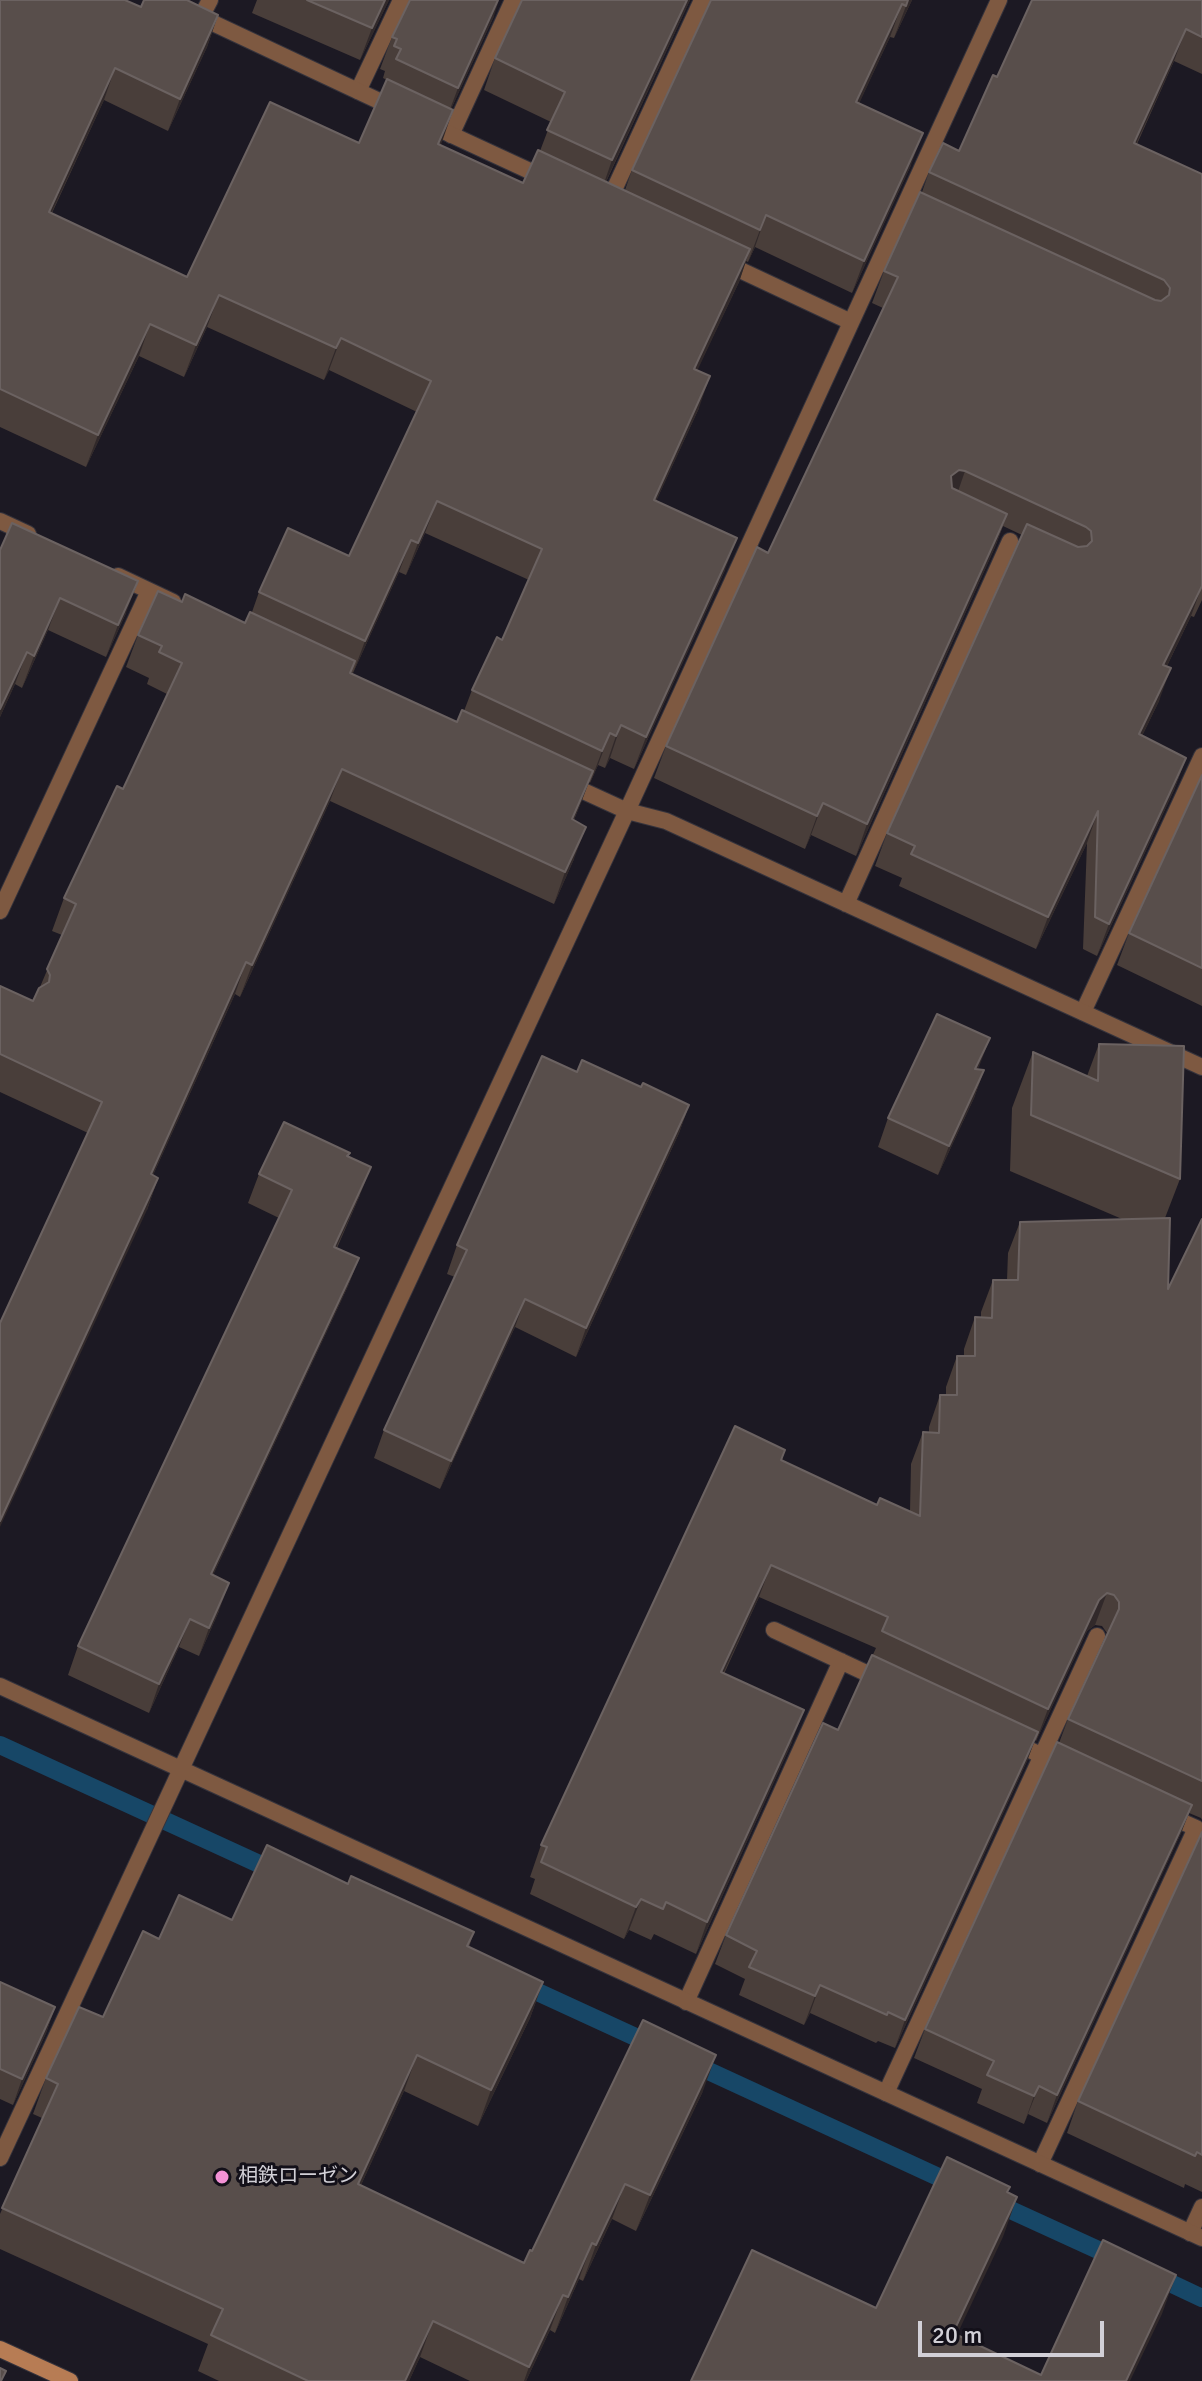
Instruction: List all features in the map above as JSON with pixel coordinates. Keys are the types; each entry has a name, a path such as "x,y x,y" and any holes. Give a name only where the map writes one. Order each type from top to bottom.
{"main road":[{"path":"0,2349 70,2381"}],"street":[{"path":"164,0 564,187"},
{"path":"201,17 210,0"},
{"path":"358,91 401,0"},
{"path":"451,135 513,0"},
{"path":"606,207 702,0"},
{"path":"0,2158 627,811 851,322 910,212 999,0"},
{"path":"705,254 851,322"},
{"path":"0,521 41,540"},
{"path":"846,904 1010,541"},
{"path":"108,572 191,610"},
{"path":"0,911 149,591"},
{"path":"1083,1012 1202,756"},
{"path":"557,779 627,811 666,821 1202,1067"},
{"path":"774,1630 898,1688"},
{"path":"886,2093 1097,1636"},
{"path":"686,2002 841,1661"},
{"path":"0,1686 178,1775 1196,2235 1202,2207"},
{"path":"999,1736 1084,1776"},
{"path":"1040,2164 1196,1828 1154,1809"}],"building":[{"path":"0,0 125,0 141,7 144,0 187,0 218,15 180,99 115,68 49,212 187,277 270,102 359,143 387,79 453,110 438,144 523,183 538,150 750,249 694,369 710,376 654,500 737,538 646,737 621,725 616,736 610,733 602,751 472,690 497,637 502,640 542,549 437,501 418,543 411,540 365,641 259,592 288,528 349,556 431,381 341,338 336,348 219,295 196,345 150,324 98,435 0,389"},
{"path":"307,0 385,0 372,28"},
{"path":"410,0 498,0 458,88 396,59 401,49 394,46 397,39 392,37"},
{"path":"522,0 687,0 612,160 547,130 565,92 495,58"},
{"path":"711,0 908,0 906,6 902,4 856,102 923,133 864,261 766,215 760,230 632,170"},
{"path":"1032,0 1202,0 1202,37 1186,29 1134,143 1202,174 1202,586 1163,665 1171,668 1139,734 1186,758 1109,924 1095,917 1098,811 1048,917 911,854 915,846 887,833 1027,524 1078,547 1087,546 1092,541 1091,531 1086,527 965,471 959,470 951,476 952,488 1007,514 867,824 823,803 817,816 666,746 757,547 768,553 898,277 884,271 920,192 1155,300 1161,301 1169,295 1170,288 1164,280 929,172 943,143 959,151 993,75 997,77"},
{"path":"12,523 138,581 118,625 60,598 34,656 27,652 0,709 0,550"},
{"path":"158,591 182,602 185,594 245,623 250,612 355,661 350,673 457,722 462,710 593,771 572,819 586,827 565,872 342,769 252,965 246,962 151,1174 158,1178 0,1521 0,1323 102,1102 0,1054 0,986 33,1001 39,988 49,982 47,969 76,904 64,898 117,786 123,789 182,663 159,652 162,646 138,635"},
{"path":"1202,775 1202,968 1129,933"},
{"path":"937,1014 990,1038 975,1069 984,1070 949,1146 888,1118"},
{"path":"1099,1044 1184,1046 1180,1179 1031,1115 1033,1052 1098,1081"},
{"path":"542,1056 577,1072 582,1060 641,1087 643,1083 689,1105 586,1328 525,1299 451,1461 384,1430 467,1250 457,1245"},
{"path":"284,1122 350,1153 347,1156 371,1167 334,1247 359,1258 211,1574 229,1583 209,1628 190,1619 159,1684 78,1646 292,1190 259,1174"},
{"path":"1170,1218 1168,1289 1202,1219 1202,1781 1068,1719 1119,1609 1114,1595 1107,1593 1099,1600 1048,1709 882,1631 888,1617 771,1565 721,1672 804,1710 707,1922 666,1902 663,1909 641,1899 636,1907 541,1862 547,1847 541,1845 735,1426 785,1450 781,1460 877,1505 880,1498 920,1516 923,1432 939,1433 940,1395 957,1395 957,1356 975,1356 975,1317 992,1318 993,1280 1018,1280 1020,1222"},
{"path":"872,1655 1038,1732 905,2020 820,1985 815,1996 749,1967 757,1951 726,1935 823,1723 838,1730"},
{"path":"1057,1742 1192,1805 1057,2095 1039,2086 1034,2096 987,2075 994,2061 925,2029"},
{"path":"1202,1832 1202,2155 1197,2152 1195,2156 1078,2101"},
{"path":"267,1845 348,1884 351,1876 474,1932 467,1946 543,1982 491,2090 417,2055 358,2184 524,2263 643,2020 716,2055 650,2195 625,2184 596,2245 592,2243 568,2297 563,2295 529,2367 433,2321 405,2381 308,2381 211,2335 223,2309 2,2208 58,2084 46,2078 79,2007 103,2017 143,1931 159,1939 179,1895 232,1920"},
{"path":"0,1982 55,2007 22,2079 0,2069"},
{"path":"947,2157 1010,2187 1007,2192 1017,2197 953,2333 1041,2375 1103,2240 1176,2275 1126,2381 691,2381 752,2250 876,2308"},
{"path":"0,2368 6,2371 1,2381 0,2381"}],"waterway":[{"path":"0,1745 281,1874"},
{"path":"518,1983 655,2046"},
{"path":"689,2062 960,2187"},
{"path":"991,2201 1120,2260"},
{"path":"1151,2274 1202,2298"}],"place":[{"name":"相鉄ローゼン","path":"222,2177"}]}
